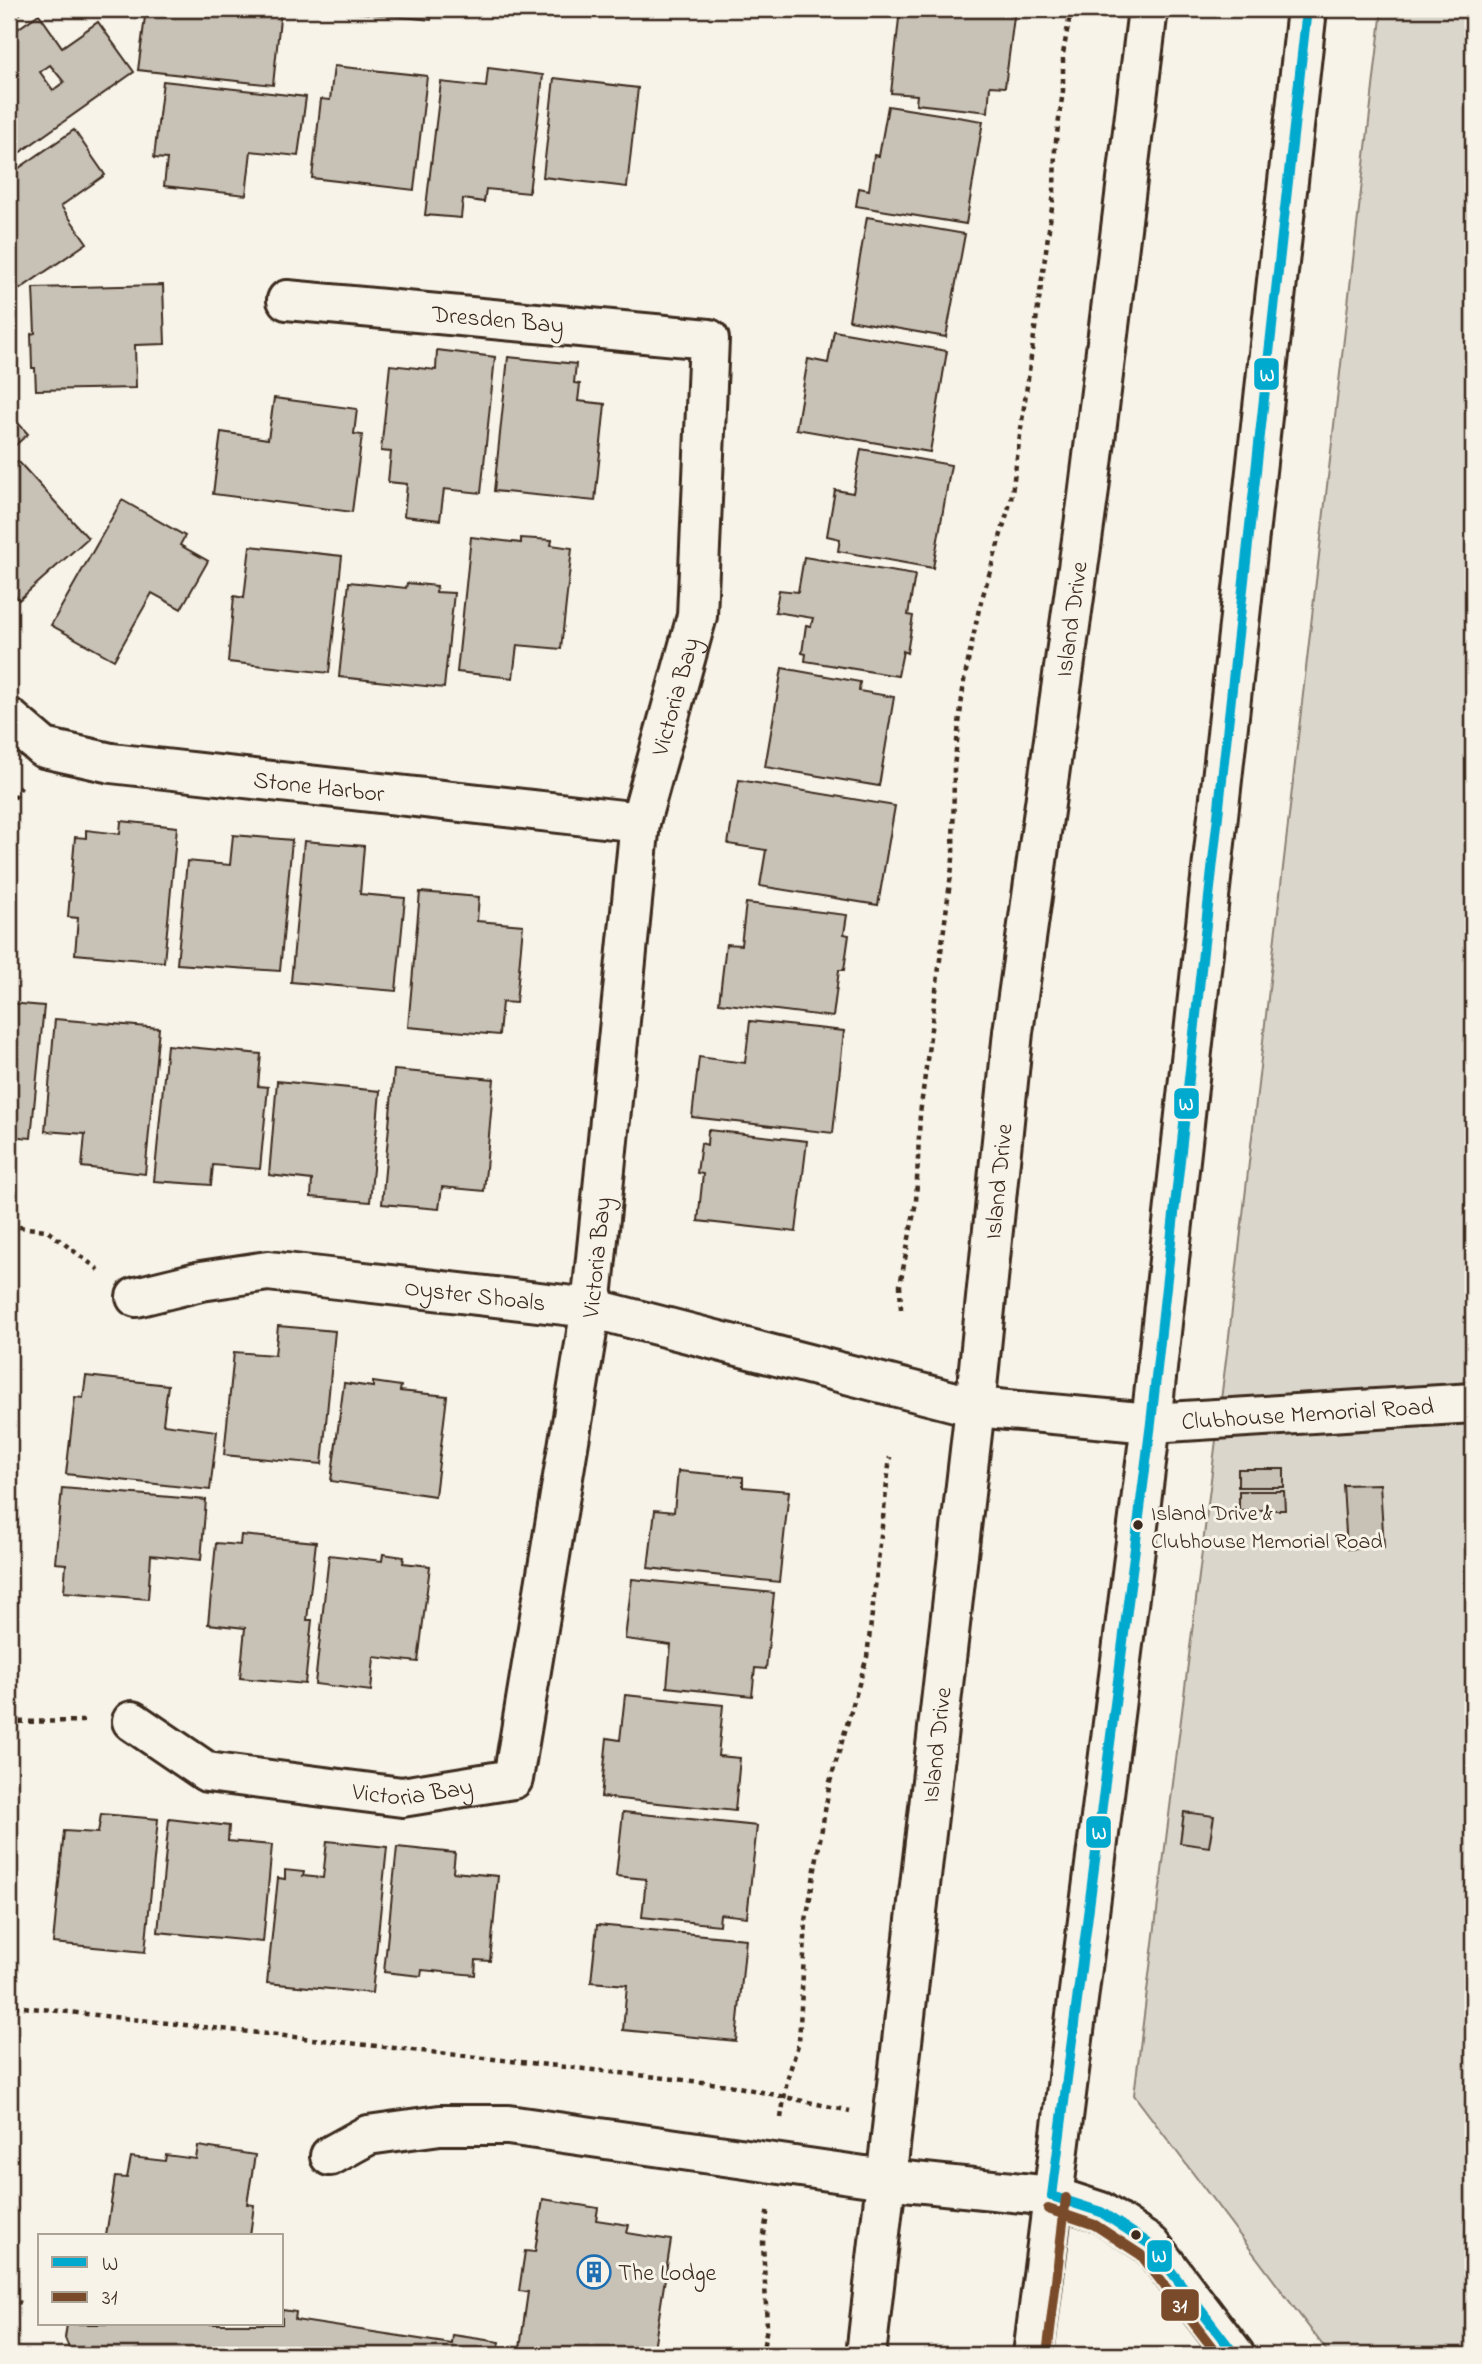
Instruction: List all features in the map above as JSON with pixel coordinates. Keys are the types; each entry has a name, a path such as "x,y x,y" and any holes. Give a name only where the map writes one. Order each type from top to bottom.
{"main road":[{"name":"Island Drive","path":"866,2355 975,1407 1013,1032 1088,497 1148,9"},
{"path":"1033,2355 1151,1423 1307,9"},
{"name":"Dresden Bay","path":"287,300 709,339"},
{"name":"Victoria Bay","path":"132,1721 207,1772 402,1797 513,1779 591,1308 640,822 697,616 709,339"},
{"name":"Stone Harbor","path":"9,718 44,748 111,764 640,822"},
{"name":"Oyster Shoals","path":"136,1297 201,1281 268,1271 591,1308 975,1407"},
{"name":"Clubhouse Memorial Road","path":"975,1407 1151,1423 1473,1403"},
{"path":"330,2157 368,2136 440,2125 508,2125 885,2179 1052,2196 1101,2212 1151,2245 1235,2355"}],"path":[{"path":"901,1309 900,1285 916,1202 920,1114 953,859 954,767 964,681 979,609 1011,500 1054,193 1055,148 1063,91 1063,54 1071,9"},
{"path":"9,1226 46,1230 136,1297"},
{"path":"762,2355 768,2327 763,2242 787,2080 799,2042 806,1921 830,1782 867,1657 890,1457"},
{"path":"9,1722 132,1721"},
{"path":"9,1972 14,2006 9,2070"},
{"path":"14,2006 729,2085 892,2120"},
{"path":"9,2298 21,2303"}],"shaded area":[{"path":"1382,9 1473,9 1473,2355 1330,2355 1134,2095 1229,1336"}],"building":[{"path":"9,9 27,9 9,22"},
{"path":"146,9 281,9 273,85 138,70"},
{"path":"323,9 432,9 431,20"},
{"path":"448,9 540,9 540,12 448,13"},
{"path":"900,9 1015,9 1005,87 990,86 988,112 916,104 917,95 891,93"},
{"path":"39,14 62,47 98,22 134,72 9,160 9,35","holes":["50,65 64,82 53,90 40,72"]},
{"path":"334,66 427,76 414,190 312,178 321,99 330,100"},
{"path":"488,68 543,75 529,193 486,189 484,202 463,199 461,218 425,215 441,82 486,87"},
{"path":"554,78 638,88 627,187 543,177"},
{"path":"163,81 306,97 298,156 251,151 246,195 164,186 167,159 154,158"},
{"path":"888,106 983,121 966,224 856,206 859,188 869,190 874,155 879,156"},
{"path":"74,130 105,175 61,206 87,243 20,289 9,273 9,175"},
{"path":"867,217 965,234 946,337 849,320"},
{"path":"163,285 165,344 135,345 136,388 36,390 31,334 35,333 33,288"},
{"path":"834,331 947,351 930,452 796,429 808,359 828,363"},
{"path":"437,350 495,357 481,493 444,489 440,520 404,516 407,484 388,482 391,452 381,451 390,365 436,370"},
{"path":"508,357 576,364 574,383 580,384 578,401 605,404 595,501 494,491"},
{"path":"274,398 357,409 354,434 362,435 352,512 213,494 221,432 268,439"},
{"path":"9,413 28,434 9,451"},
{"path":"861,449 951,465 933,568 838,551 840,539 827,536 835,490 853,493"},
{"path":"18,461 88,538 19,600 9,588 9,469"},
{"path":"122,500 185,536 180,545 208,561 181,609 152,593 114,660 51,625"},
{"path":"471,537 521,543 521,538 552,540 551,545 572,548 561,649 517,645 513,678 457,672"},
{"path":"250,546 342,556 329,673 228,662 234,596 244,598"},
{"path":"804,557 915,575 908,615 913,616 907,653 903,651 898,676 805,661 806,654 802,653 806,625 811,626 813,618 775,612 779,590 798,592"},
{"path":"349,582 406,588 407,583 437,586 436,592 454,593 444,688 339,677"},
{"path":"782,668 860,682 859,691 894,697 879,786 765,767"},
{"path":"739,780 895,806 878,905 760,886 766,850 728,844"},
{"path":"121,821 177,827 164,962 75,954 78,918 68,917 75,837 86,838 86,830 120,834"},
{"path":"233,835 292,840 280,971 177,964 187,861 230,865"},
{"path":"304,841 364,846 360,894 405,898 396,991 291,982"},
{"path":"420,892 479,897 477,921 523,925 516,1003 502,1002 499,1035 408,1027"},
{"path":"746,903 847,915 844,934 849,935 844,970 839,970 833,1017 719,1003 726,944 741,945"},
{"path":"9,1003 44,1006 31,1138 9,1136"},
{"path":"55,1019 159,1028 145,1174 82,1167 85,1134 45,1131"},
{"path":"750,1021 844,1031 833,1133 692,1117 699,1057 745,1063"},
{"path":"167,1045 261,1054 258,1086 268,1087 260,1169 213,1165 211,1185 154,1181"},
{"path":"394,1070 494,1079 484,1191 442,1187 439,1209 382,1204"},
{"path":"277,1081 380,1091 370,1202 311,1197 312,1180 269,1175"},
{"path":"708,1130 807,1141 796,1232 698,1221 703,1174 697,1173 701,1143 707,1145"},
{"path":"278,1326 335,1331 322,1464 224,1455 234,1352 275,1355"},
{"path":"86,1376 168,1385 163,1424 217,1431 210,1490 66,1474 75,1397 83,1398"},
{"path":"373,1382 401,1386 400,1391 447,1396 435,1496 331,1481 344,1383 373,1387"},
{"path":"1238,1469 1284,1469 1284,1487 1238,1487"},
{"path":"678,1471 743,1477 743,1487 789,1491 779,1582 648,1568 655,1510 674,1512"},
{"path":"1380,1484 1384,1547 1347,1549 1343,1485"},
{"path":"62,1488 206,1500 201,1560 151,1555 148,1599 64,1592 66,1564 55,1563"},
{"path":"1239,1491 1284,1491 1285,1510 1239,1510"},
{"path":"241,1535 316,1542 307,1620 312,1620 305,1684 240,1678 245,1628 208,1624 216,1543 240,1545"},
{"path":"383,1554 404,1557 403,1563 430,1566 418,1662 374,1657 371,1691 315,1684 329,1555 382,1561"},
{"path":"632,1579 774,1593 766,1669 755,1668 752,1696 667,1687 671,1645 625,1639"},
{"path":"625,1695 723,1705 718,1756 740,1758 735,1811 601,1797 607,1738 620,1740"},
{"path":"623,1812 757,1826 747,1917 720,1914 719,1925 642,1917 646,1879 616,1876"},
{"path":"1184,1812 1214,1816 1209,1847 1180,1843"},
{"path":"101,1814 158,1819 145,1952 53,1943 64,1831 98,1833"},
{"path":"169,1819 229,1826 228,1841 272,1845 263,1942 158,1932"},
{"path":"327,1841 387,1847 372,1993 267,1983 278,1878 285,1879 285,1870 304,1872 303,1876 323,1878"},
{"path":"397,1847 455,1853 453,1872 498,1876 490,1961 476,1960 475,1975 422,1970 421,1976 384,1972"},
{"path":"597,1925 746,1939 736,2041 623,2030 627,1985 591,1982"},
{"path":"198,2146 255,2155 247,2204 254,2205 250,2234 106,2234 115,2177 127,2178 131,2157 165,2161 166,2155 196,2159"},
{"name":"The Lodge","path":"543,2199 598,2208 596,2220 629,2225 627,2233 671,2240 653,2355 519,2355 528,2292 519,2291 525,2251 535,2252"},
{"path":"284,2310 296,2312 295,2320 452,2344 453,2335 500,2342 498,2351 519,2355 72,2355 65,2338 67,2326 284,2326"}],"transit line":[{"name":"W","path":"1052,2196 1151,1423 1307,9"},
{"name":"W","path":"1052,2196 1101,2212 1151,2245 1235,2355"},
{"name":"31","path":"1047,2355 1066,2198"},
{"name":"31","path":"1048,2209 1095,2225 1141,2255 1218,2355"}],"place":[{"name":"Island Drive & Clubhouse Memorial Road","path":"1138,1525"},
{"name":"The Lodge","path":"594,2272"}]}
